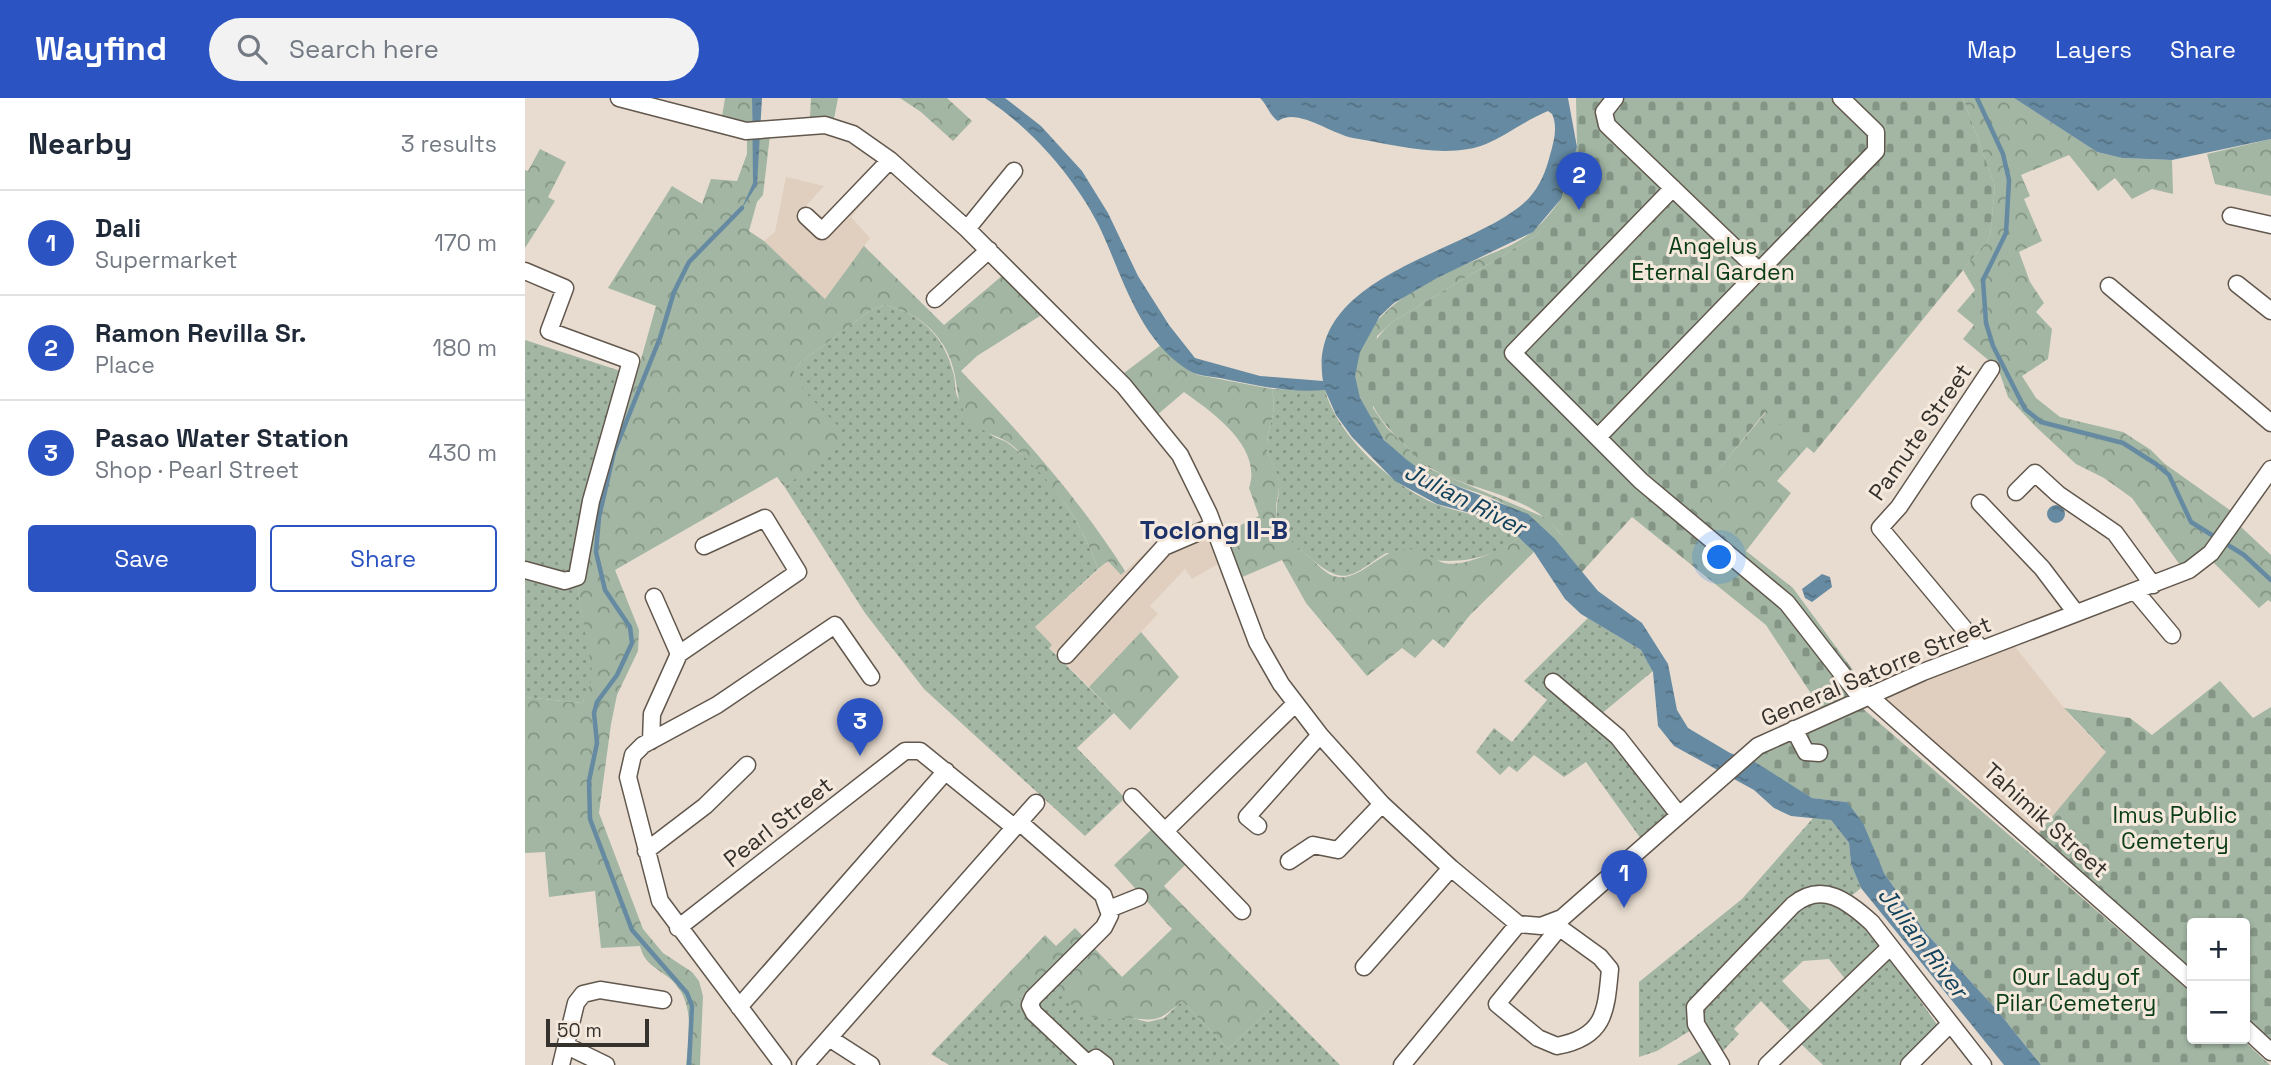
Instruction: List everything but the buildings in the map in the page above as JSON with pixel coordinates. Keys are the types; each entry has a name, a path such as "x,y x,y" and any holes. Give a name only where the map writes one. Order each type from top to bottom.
{"street":[{"path":"619,98 747,131 812,125 836,128 853,134 890,160 989,250 1124,386 1167,437 1189,471 1257,642 1295,704 1320,735 1382,804 1451,868 1518,924 1556,925 1600,957 1609,969 1600,1025 1592,1032 1557,1046 1544,1043 1497,1004 1556,925"},
{"path":"1598,437 1876,151 1876,132 1841,98"},
{"path":"1610,100 1603,116 1607,125 1759,271"},
{"path":"806,216 822,231 890,160"},
{"path":"967,229 1013,171"},
{"name":"Tahimik Street","path":"1673,188 1513,353 1654,492 1787,603 1865,696 2187,977"},
{"path":"2231,216 2271,226"},
{"path":"935,299 989,250"},
{"path":"525,271 565,288 549,331 631,360 591,501 577,578 565,581 525,570"},
{"path":"2237,284 2271,311"},
{"path":"2109,286 2271,423"},
{"name":"Pamute Street","path":"1981,649 1880,528 1899,508 1991,369"},
{"name":"General Satorre Street","path":"1556,925 1748,754 1865,696 2189,570 2211,553 2271,469"},
{"path":"2016,492 2035,472 2058,494 2115,533 2154,585"},
{"path":"1980,503 2042,568 2076,613"},
{"path":"650,741 652,714 679,654 798,572 765,518 704,546"},
{"path":"1066,655 1164,547 1213,526"},
{"path":"2136,592 2172,635"},
{"path":"654,597 679,654"},
{"path":"783,1065 678,928 654,887 628,769 633,755 650,741 716,705 835,625 871,677"},
{"path":"1553,682 1618,737 1679,815"},
{"path":"1165,831 1295,704"},
{"path":"1794,729 1806,752 1819,753"},
{"path":"1258,826 1247,817 1320,735"},
{"name":"Pearl Street","path":"678,928 905,751 920,751 946,771"},
{"path":"646,851 705,806 747,765"},
{"path":"739,1007 946,771 1009,823 1025,827 1103,895 1109,909 1104,927 1033,998 1030,1005 1034,1013 1086,1063 1096,1058 1105,1065"},
{"path":"1132,797 1242,911"},
{"path":"805,1065 1036,803"},
{"path":"1289,861 1313,845 1338,850 1382,804"},
{"path":"1364,967 1451,868"},
{"path":"1721,1065 1696,1024 1695,1007 1801,898 1820,892 1849,904 1872,923 1949,1025 1983,1065"},
{"path":"1109,909 1139,897"},
{"path":"1408,1063 1518,924"},
{"path":"1767,1065 1889,948"},
{"path":"561,1065 576,1003 583,994 600,990 663,1000"},
{"path":"1909,1065 1949,1025"},
{"path":"2250,1033 2271,1052"},
{"path":"829,1038 871,1065"},
{"path":"567,1046 606,1065"}],"shaded area":[{"path":"873,167 884,178 851,217 870,238 825,299 764,241 775,232 786,177 824,186 806,206 826,219"},
{"path":"1203,522 1218,564 1192,579 1185,569 1150,606 1158,614 1089,687 1049,647 1051,645 1035,627 1108,561 1121,575 1156,543"},
{"path":"2012,643 2072,718 2106,752 2036,836 1881,699"}],"green space":[{"path":"725,98 752,98 752,124 721,123"},
{"path":"811,98 838,98 834,119 810,117"},
{"path":"900,98 947,98 972,121 953,141 921,112"},
{"name":"Angelus Eternal Garden","path":"1576,98 1963,98 1995,186 1990,237 1814,453 1765,412 1689,506 1793,588 1866,688 1821,709 1766,625 1632,517 1581,573 1568,544 1547,520 1521,503 1447,476 1426,465 1391,431 1371,401 1365,370 1369,354 1377,338 1392,322 1535,236 1555,215 1577,147"},
{"path":"1963,98 2014,98 2097,152 2122,158 2172,160 2173,194 2152,189 2132,199 2115,178 2098,191 2069,155 2021,175 2030,196 2024,199 2042,241 2019,252 2030,282 2044,303 2036,312 2052,329 2048,359 2022,376 2036,398 2060,417 2123,432 2234,513 2206,549 2180,565 2132,498 2104,478 2076,464 2035,426 2008,397 1998,368 1963,339 1974,325 1957,311 1975,290 1963,270 1990,237 1995,186"},
{"path":"770,135 763,195 757,202 749,231 764,241 825,299 864,246 944,325 1003,275 1043,314 977,356 961,371 1048,467 1088,517 1125,571 1121,575 1108,561 1098,569 1079,525 1042,475 1013,446 978,427 966,415 959,399 951,362 931,329 910,314 885,305 871,310 801,362 794,371 804,391 840,428 841,437 832,454 784,486 777,477 615,570 639,630 638,651 617,695 599,813 643,929 663,953 692,972 699,981 703,996 700,1065 686,1065 689,1018 687,1006 677,986 647,961 640,946 601,948 595,891 549,897 545,852 525,853 525,697 582,703 593,677 578,591 618,419 638,370 656,306 608,288 672,186 702,204 711,179 737,181 747,154 747,138"},
{"path":"2271,139 2271,196 2215,184 2207,154"},
{"path":"540,149 566,162 548,197 555,201 525,248 525,170 528,171"},
{"path":"1561,199 1556,215 1535,236 1392,322 1377,336 1373,408 1387,428 1430,469 1546,518 1574,548 1581,573 1546,533 1514,510 1493,499 1427,474 1402,457 1368,419 1356,389 1355,374 1359,353 1367,335 1394,305 1429,281 1526,237 1541,224"},
{"path":"885,305 920,320 937,337 949,359 961,403 985,430 1007,443 1039,470 1073,516 1098,569 1035,627 1052,645 1049,648 1114,713 1077,748 1125,798 1085,836 924,689 865,613 784,486 829,456 794,371 801,362 871,310"},
{"path":"525,340 636,376 618,419 578,591 594,677 582,703 525,697"},
{"path":"1161,345 1173,358 1198,375 1272,389 1274,407 1267,447 1279,482 1276,509 1279,524 1291,541 1330,574 1347,577 1388,554 1406,549 1441,562 1459,563 1493,552 1520,537 1534,552 1470,615 1444,648 1433,639 1415,658 1402,648 1367,676 1306,603 1282,560 1240,578 1225,533 1259,516 1249,488 1249,459 1242,445 1221,420 1184,392 1157,415 1124,373"},
{"path":"1272,389 1325,390 1341,425 1369,458 1386,473 1436,504 1501,525 1520,537 1503,548 1472,559 1439,561 1386,553 1355,573 1347,575 1339,575 1320,566 1292,542 1277,520 1279,483 1267,447 1274,407"},
{"path":"1766,412 1807,447 1777,481 1791,493 1746,551 1688,506"},
{"path":"2240,526 2271,555 2271,602 2268,600 2259,608 2212,561"},
{"path":"1588,618 1641,650 1653,671 1594,720 1607,730 1669,815 1641,839 1586,762 1564,777 1534,755 1517,772 1509,766 1500,775 1476,752 1494,728 1512,742 1547,700 1524,681"},
{"path":"1141,632 1179,677 1130,730 1089,687"},
{"name":"Imus Public Cemetery","path":"2220,681 2253,718 2271,707 2271,1048 2250,1029 2250,918 2187,918 2187,973 2036,836 2106,752 2064,708 2130,718 2152,735"},
{"name":"Our Lady of Pilar Cemetery","path":"1861,707 2187,989 2187,1044 2247,1044 2270,1065 2041,1065 1996,1009 1925,932 1884,873 1847,802 1812,798 1749,760"},
{"path":"1814,817 1831,820 1849,843 1851,864 1861,888 1849,898 1823,888 1697,998 1693,1029 1657,1051 1639,1057 1639,982 1742,899"},
{"path":"1153,828 1187,863 1164,886 1278,1002 1228,1049 1182,1001 1158,1018 1104,1019 1087,1015 1051,987 1029,990 1004,1010 992,1010 982,1001 1045,935 1056,946 1075,928 1122,977 1172,929 1114,865"},
{"path":"1813,898 1849,908 1883,946 1846,980 1829,959 1803,961 1782,981 1812,1012 1791,1032 1761,1001 1734,1029 1739,1034 1722,1052 1701,1018 1700,1008 1798,908"},
{"path":"1888,955 1938,1026 1899,1065 1823,1065 1800,1043"},
{"path":"1051,987 1100,1019 1127,1017 1148,1022 1164,1018 1182,1001 1228,1049 1278,1002 1340,1065 949,1065 931,1054 982,1001 992,1009 1004,1010 1029,990"},
{"path":"1704,1049 1712,1065 1677,1065"}],"water":[{"path":"752,98 762,98 757,185 741,210 753,183"},
{"name":"Julian River","path":"985,98 1005,98 1041,126 1082,171 1108,213 1138,276 1169,325 1195,358 1260,376 1323,381 1325,344 1340,314 1366,289 1399,269 1504,217 1529,198 1547,167 1554,139 1554,119 1548,111 1486,144 1471,149 1437,151 1344,136 1295,117 1278,121 1260,98 1568,98 1577,147 1561,199 1533,232 1437,278 1394,303 1380,316 1360,352 1355,376 1360,398 1384,440 1407,460 1426,474 1528,514 1555,539 1598,591 1642,623 1668,664 1677,710 1688,728 1730,753 1755,762 1812,798 1847,802 1863,823 1884,873 1925,932 1996,1009 2041,1065 2004,1065 1861,888 1851,864 1849,843 1831,820 1791,816 1774,808 1754,790 1674,746 1658,726 1653,672 1641,650 1581,614 1565,599 1534,552 1508,527 1489,518 1437,504 1395,481 1352,437 1336,415 1325,390 1299,391 1199,375 1168,354 1142,321 1098,224 1077,189 1034,138"},
{"path":"2014,98 2271,98 2271,139 2172,160 2122,158 2097,152"},
{"path":"2056,505 2062,508 2065,514 2062,520 2056,523 2050,520 2047,514 2050,508"},
{"path":"1822,574 1830,577 1832,587 1812,602 1805,598 1802,589"}],"waterway":[{"path":"1977,98 2003,154 2009,180 2006,233 1983,280 1986,323 1993,346 2025,409 2041,422 2123,443 2156,464 2169,475 2191,522 2244,555 2271,580"},
{"path":"689,1065 692,1006 687,993 632,930 590,819 589,781 597,743 594,713 597,702 617,675 632,643 630,627 605,590 596,552 599,517 614,452 660,338 674,292 689,262 742,208"}],"place":[{"name":"Ramon Revilla Sr.","path":"1579,210"},
{"name":"Pasao Water Station","path":"860,756"},
{"name":"Dali","path":"1624,908"}],"district":[{"name":"Toclong II-B","path":"1214,530"}]}
